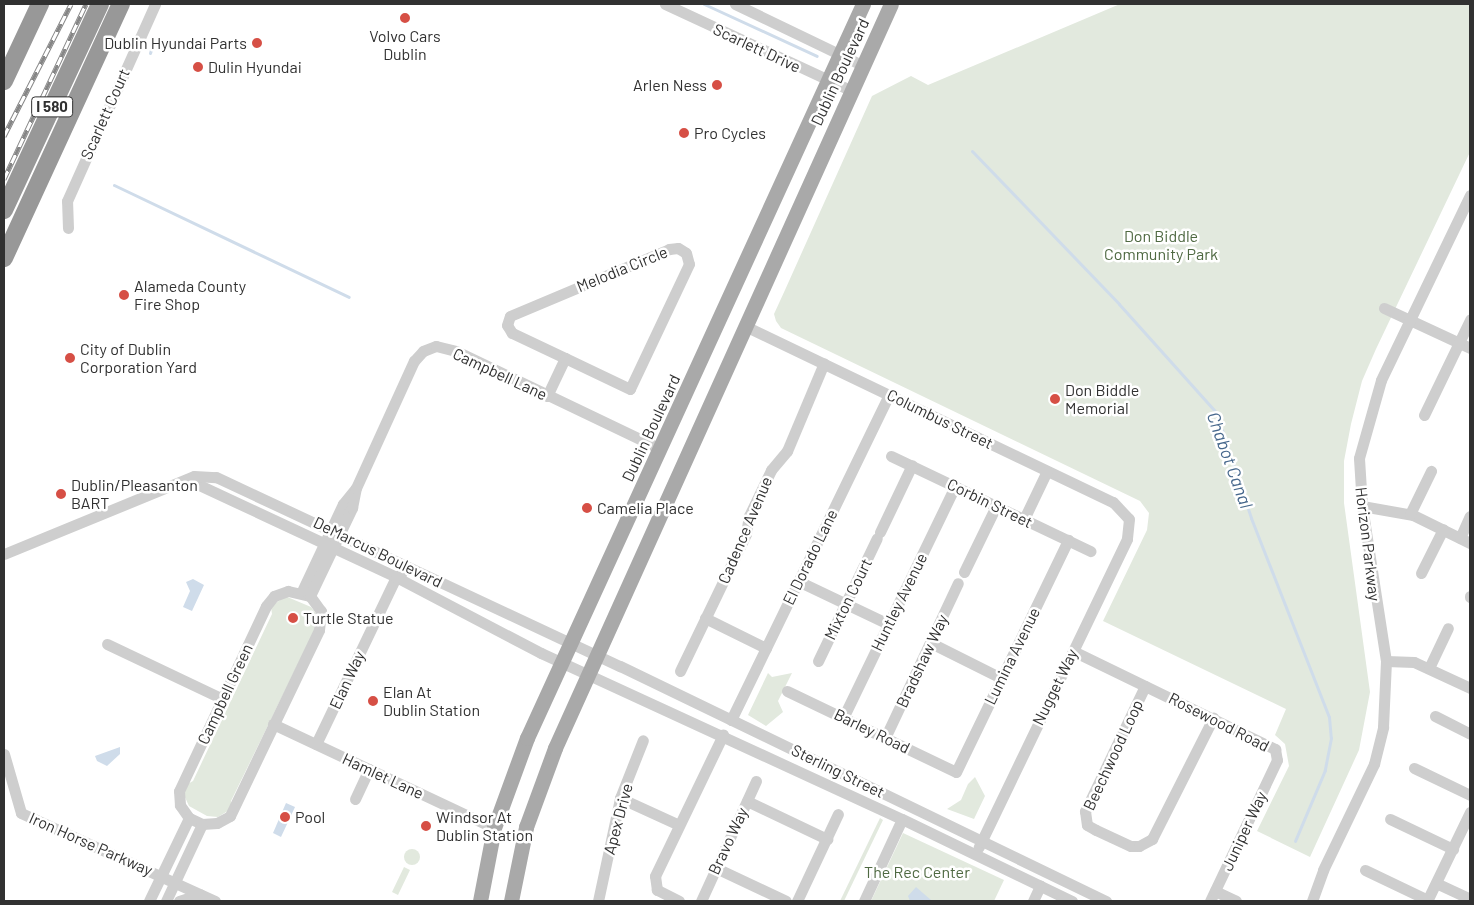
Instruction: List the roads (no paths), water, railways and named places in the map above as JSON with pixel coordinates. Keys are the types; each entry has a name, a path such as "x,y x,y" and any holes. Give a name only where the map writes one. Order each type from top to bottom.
{"highway":[{"path":"4,81 40,4"},
{"name":"I 580","path":"4,210 100,4"},
{"name":"I 580","path":"4,258 121,4"}],"main road":[{"name":"Dublin Boulevard","path":"480,901 494,828 527,738 864,4"},
{"name":"Dublin Boulevard","path":"511,901 526,828 554,748 850,90 891,4"}],"street":[{"name":"Scarlett Court","path":"68,228 67,201 155,4"},
{"name":"Scarlett Drive","path":"665,4 850,90"},
{"name":"Scarlett Drive","path":"735,4 862,65"},
{"name":"Horizon Parkway","path":"1312,901 1323,870 1374,764 1383,727 1386,661 1362,506 1359,458 1381,380 1470,195"},
{"name":"Melodia Circle","path":"678,248 686,253 689,264 630,389 565,358 512,333 507,325 510,316 669,249 678,248"},
{"path":"1384,308 1470,348"},
{"path":"1424,416 1470,320"},
{"name":"Columbus Street","path":"745,326 1113,502 1129,519"},
{"name":"Campbell Lane","path":"328,547 335,532 352,508 356,488 414,361 424,351 436,346 456,351 547,396 661,448"},
{"path":"547,396 565,358"},
{"name":"Cadence Avenue","path":"680,671 746,534 749,516 771,470 787,451 824,363"},
{"name":"El Dorado Lane","path":"731,720 889,394"},
{"name":"Corbin Street","path":"891,456 1090,551"},
{"name":"Mixton Court","path":"818,661 912,465"},
{"path":"1024,519 1047,470"},
{"path":"1410,514 1431,471"},
{"name":"DeMarcus Boulevard","path":"4,554 184,482 194,476 216,477 570,643"},
{"name":"DeMarcus Boulevard","path":"184,482 197,484 328,547 396,577 561,662"},
{"name":"Huntley Avenue","path":"843,718 955,486"},
{"path":"964,572 996,506"},
{"path":"1362,506 1410,514 1465,540 1470,516"},
{"name":"Nugget Way","path":"976,854 1128,539 1129,519"},
{"path":"1422,573 1443,529"},
{"name":"Lumina Avenue","path":"956,772 1068,540"},
{"path":"149,901 189,818 202,824 217,823 230,816 321,623 321,611 306,593 328,547"},
{"path":"396,577 411,569"},
{"name":"Elan Way","path":"316,744 396,577"},
{"path":"798,581 888,624"},
{"name":"Bradshaw Way","path":"885,738 958,584"},
{"name":"Campbell Green","path":"189,818 180,804 179,791 270,600 281,593 306,593"},
{"path":"705,618 766,648"},
{"path":"1429,668 1448,628"},
{"name":"Sterling Street","path":"570,643 982,840 1092,898 1106,901"},
{"path":"930,643 1001,678"},
{"path":"107,644 223,700"},
{"name":"Rosewood Road","path":"1073,651 1268,743 1275,749 1277,760"},
{"path":"1386,661 1414,662 1470,688"},
{"name":"Sterling Street","path":"561,662 723,735 1072,901"},
{"name":"Beechwood Loop","path":"1145,686 1085,811 1087,825 1114,838 1139,846 1158,834 1213,718"},
{"name":"Barley Road","path":"787,691 956,772"},
{"path":"1435,716 1470,734"},
{"name":"Hamlet Lane","path":"273,724 494,828"},
{"path":"679,901 657,890 655,876 723,735"},
{"name":"Apex Drive","path":"598,901 620,798 643,740"},
{"name":"Iron Horse Parkway","path":"4,754 21,812 215,901"},
{"name":"Juniper Way","path":"1212,896 1277,760"},
{"path":"1414,768 1470,795"},
{"path":"355,798 369,769"},
{"name":"Bravo Way","path":"701,901 756,781"},
{"path":"620,798 679,825"},
{"path":"747,801 827,839"},
{"path":"1365,870 1427,901 1452,849 1465,837 1470,812"},
{"path":"797,901 838,814"},
{"path":"864,901 902,819"},
{"path":"1390,819 1452,849"},
{"path":"166,901 202,824"},
{"path":"716,868 786,901"},
{"path":"1436,883 1470,899"},
{"path":"1032,901 1040,886"},
{"path":"179,901 200,894"},
{"path":"1212,896 1236,901"}],"water":[{"path":"193,579 204,585 192,611 183,607 190,591 186,582"},
{"path":"120,747 120,754 107,766 97,761 95,756"},
{"name":"Pool","path":"286,803 295,807 281,837 273,833"},
{"path":"916,887 931,900 910,901 908,896"}],"waterway":[{"name":"Chabot Canal","path":"704,4 817,56"},
{"path":"150,53 154,40"},
{"name":"Chabot Canal","path":"972,151 1119,304 1216,412 1251,518 1329,717 1331,738 1325,770 1295,841"},
{"path":"114,185 349,297"}],"railway":[{"path":"4,136 71,4"},
{"path":"4,179 86,4"}],"place":[{"name":"Volvo Cars Dublin","path":"405,18"},
{"name":"Dublin Hyundai Parts","path":"257,43"},
{"name":"Dulin Hyundai","path":"198,67"},
{"name":"Arlen Ness","path":"717,85"},
{"name":"Pro Cycles","path":"684,133"},
{"name":"Alameda County Fire Shop","path":"124,295"},
{"name":"City of Dublin Corporation Yard","path":"70,358"},
{"name":"Don Biddle Memorial","path":"1055,399"},
{"name":"Dublin/Pleasanton BART","path":"61,494"},
{"name":"Camelia Place","path":"587,508"},
{"name":"Turtle Statue","path":"293,618"},
{"name":"Elan At Dublin Station","path":"373,701"},
{"name":"Pool","path":"285,817"},
{"name":"Windsor At Dublin Station","path":"426,826"}],"park label":[{"name":"Don Biddle Community Park","path":"1161,245"},
{"name":"The Rec Center","path":"917,872"}]}
